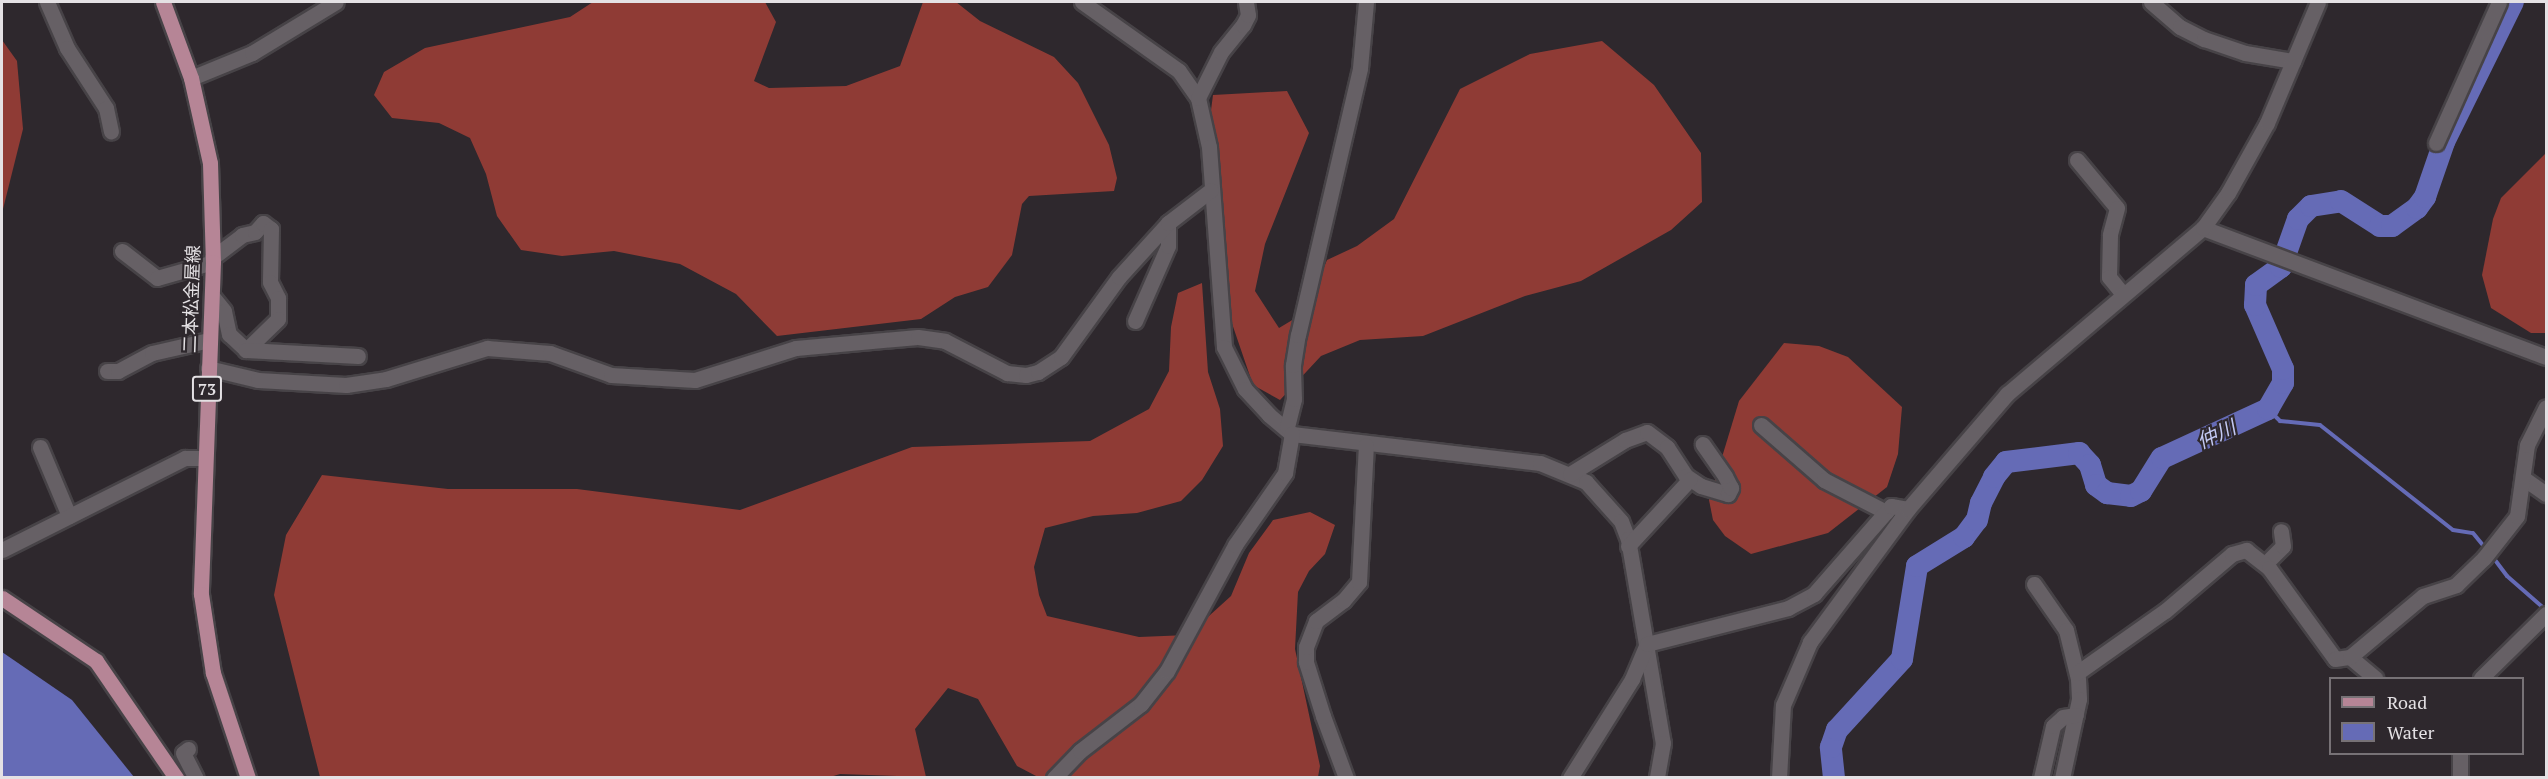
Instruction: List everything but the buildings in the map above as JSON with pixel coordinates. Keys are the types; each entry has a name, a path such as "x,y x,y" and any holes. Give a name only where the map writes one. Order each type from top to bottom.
{"main road":[{"name":"二本松金屋線","path":"163,2 191,78 210,163 213,260 200,562 203,618 219,699 248,777"},
{"path":"2,598 96,660 176,777"}],"street":[{"path":"47,2 67,48 106,108 111,131"},
{"path":"191,78 252,53 336,2"},
{"path":"1082,2 1179,70 1198,98 1209,147 1227,357 1245,389 1269,415 1290,431 1366,445 1540,463 1586,482 1607,502 1621,521 1629,546 1663,743 1658,777"},
{"path":"1198,98 1221,52 1244,25 1248,15 1246,2"},
{"path":"1054,777 1080,751 1141,704 1167,671 1235,545 1285,473 1294,399 1293,365 1298,335 1360,68 1366,2"},
{"path":"2151,2 2172,21 2204,39 2245,53 2293,61"},
{"path":"1779,777 1783,705 1798,664 1908,509 2007,394 2203,228 2246,162 2318,2"},
{"path":"2436,143 2495,3"},
{"path":"2077,160 2116,208 2110,235 2109,277 2123,294"},
{"path":"208,368 258,380 346,385 386,379 488,348 550,353 610,375 695,380 796,348 918,337 945,340 1007,373 1026,375 1038,372 1061,357 1119,277 1168,223 1211,190"},
{"path":"122,250 157,278 213,260 242,235 255,232 263,223 271,229 270,282 278,298 278,319 246,350"},
{"path":"1135,321 1168,246 1168,223"},
{"path":"2203,228 2547,357"},
{"path":"212,296 224,311 229,333 246,350 358,356"},
{"path":"107,371 117,371 153,353 209,340"},
{"path":"2077,673 2165,611 2232,555 2246,550 2265,564 2335,659 2350,657 2423,597 2456,585 2469,575 2517,516 2526,445 2547,407"},
{"path":"1761,424 1824,480 1886,512"},
{"path":"1570,474 1624,440 1647,432 1658,436 1690,479 1722,494 1728,494 1731,488 1703,444"},
{"path":"1346,777 1316,694 1306,647 1316,621 1343,601 1359,582 1366,445"},
{"path":"40,447 69,516"},
{"path":"2,550 185,458 204,458"},
{"path":"2523,478 2547,494"},
{"path":"1629,546 1690,479"},
{"path":"1647,644 1764,616 1814,594 1886,512 1896,505 1908,509"},
{"path":"2265,564 2283,546 2281,531"},
{"path":"2034,584 2066,630 2077,673 2076,715 2062,777"},
{"path":"2482,677 2547,614"},
{"path":"1570,777 1632,679 1647,644"},
{"path":"2350,657 2374,677"},
{"path":"2042,777 2053,726 2063,717 2076,715"},
{"path":"188,749 183,753 196,777"},
{"path":"2460,755 2460,777"}],"shaded area":[{"path":"593,2 765,2 776,22 754,81 769,88 846,86 900,66 923,2 956,2 980,21 1054,57 1078,83 1109,145 1117,178 1114,191 1029,196 1022,204 1012,255 988,287 955,297 921,319 777,336 736,294 680,264 614,251 562,256 521,250 497,216 486,174 470,138 439,123 392,118 374,95 384,72 425,48 570,17"},
{"path":"2,40 17,61 23,129 2,213"},
{"path":"1602,41 1654,85 1701,153 1702,202 1671,230 1581,281 1525,296 1423,336 1360,340 1321,356 1280,400 1253,385 1226,306 1225,247 1210,118 1213,95 1287,91 1309,133 1265,244 1255,291 1279,328 1294,319 1312,295 1327,260 1357,246 1394,219 1460,89 1530,54"},
{"path":"2546,153 2546,333 2531,333 2491,308 2482,275 2493,219 2501,198"},
{"path":"1202,283 1208,372 1220,409 1223,446 1202,480 1181,501 1137,513 1093,516 1045,528 1034,567 1039,595 1047,616 1139,637 1188,635 1231,596 1249,553 1273,520 1310,512 1335,525 1325,554 1309,571 1298,592 1295,649 1320,766 1318,777 1038,777 1017,766 978,699 948,688 915,729 926,777 840,774 827,778 320,777 274,595 286,535 322,475 448,489 577,489 740,510 912,447 1090,441 1149,409 1169,371 1171,327 1178,293"},
{"path":"1784,343 1819,346 1848,357 1902,407 1898,454 1887,487 1828,533 1751,554 1725,536 1713,520 1709,500 1739,401"}],"water":[{"path":"2,652 72,700 134,777 2,777"}],"waterway":[{"name":"仲川","path":"1834,778 1831,747 1837,730 1902,659 1917,566 1964,537 1977,520 1981,503 1994,477 2006,462 2079,453 2090,465 2096,485 2107,493 2131,496 2141,491 2162,458 2268,409 2283,383 2283,369 2255,305 2256,285 2281,267 2298,219 2311,206 2341,201 2380,226 2392,226 2417,208 2425,197 2444,142 2513,2"},
{"path":"2268,409 2280,421 2320,425 2453,530 2473,533 2487,550"},
{"path":"2492,556 2507,576 2546,610"}]}
